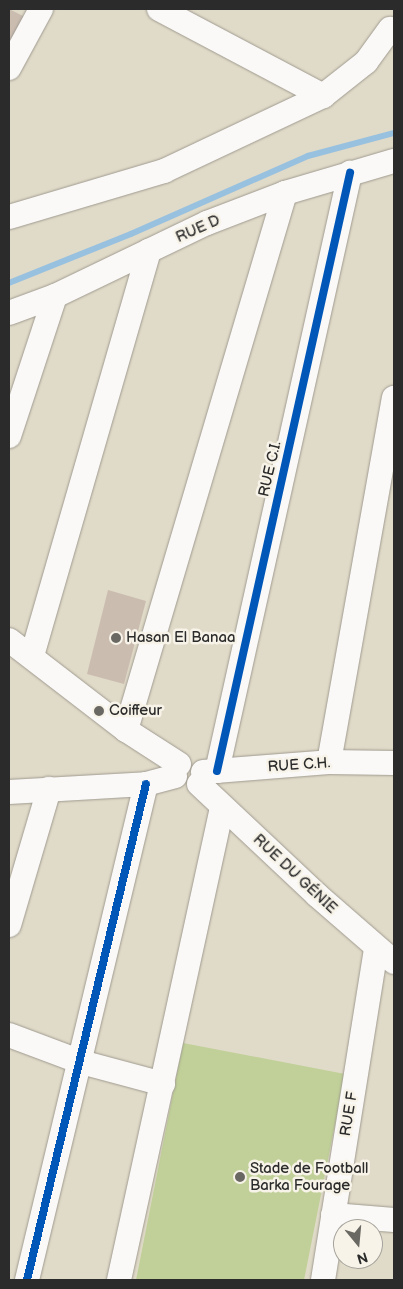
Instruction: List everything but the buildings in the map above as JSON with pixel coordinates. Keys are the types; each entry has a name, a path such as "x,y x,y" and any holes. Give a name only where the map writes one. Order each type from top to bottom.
{"street":[{"path":"9,68 41,9"},
{"path":"159,9 323,96"},
{"path":"9,217 164,171 323,96 366,62 393,32"},
{"name":"RUE D","path":"9,313 54,296 149,251 285,193 394,162"},
{"name":"RUE C.I.","path":"206,776 350,173"},
{"path":"126,730 285,193"},
{"path":"32,656 149,251"},
{"path":"9,436 54,296"},
{"path":"329,762 394,398"},
{"path":"9,640 177,770 146,784 9,792"},
{"name":"RUE C.H.","path":"177,770 182,786 188,788 206,776 329,762 394,763"},
{"name":"RUE DU GÉNIE","path":"206,776 222,807 385,955"},
{"path":"28,1280 146,784"},
{"path":"9,925 49,789"},
{"path":"119,1280 222,807"},
{"name":"RUE F","path":"323,1280 333,1215 385,955"},
{"path":"9,1035 81,1062 163,1084"},
{"path":"333,1215 394,1220"}],"green space":[{"name":"Stade de Football Barka Fourage","path":"183,1043 345,1074 304,1280 136,1280"}],"waterway":[{"path":"9,283 131,234 308,156 394,133"}],"cycle path":[{"path":"217,771 350,173"},
{"path":"27,1280 146,784"}],"place":[{"name":"Hasan El Banaa","path":"116,638"},
{"name":"Coiffeur","path":"99,711"},
{"name":"Stade de Football Barka Fourage","path":"240,1177"}]}
